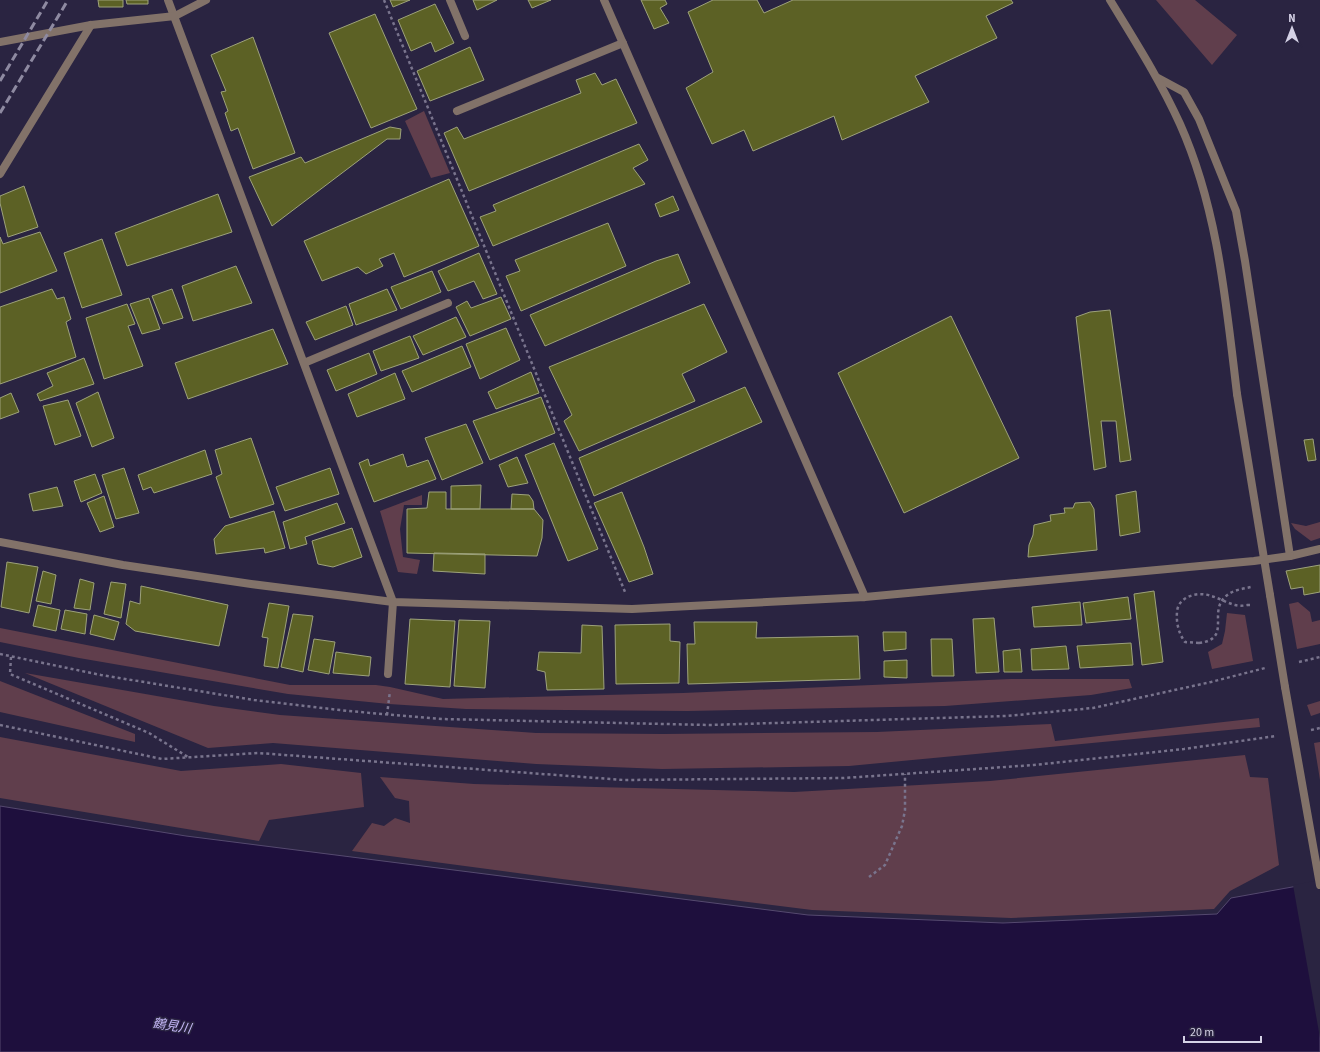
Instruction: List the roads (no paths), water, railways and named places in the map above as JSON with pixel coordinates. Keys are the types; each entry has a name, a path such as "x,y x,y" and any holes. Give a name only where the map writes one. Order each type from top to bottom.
{"street":[{"path":"168,0 393,602 388,674"},
{"path":"0,42 91,26 175,16 206,0"},
{"path":"450,0 465,36"},
{"path":"604,0 865,597"},
{"path":"1110,0 1158,78 1180,125 1192,154 1213,227 1223,277 1237,394 1285,687 1320,885"},
{"path":"0,174 91,26"},
{"path":"457,111 623,43"},
{"path":"1158,78 1184,92 1199,119 1236,211 1290,556"},
{"path":"304,363 448,303"},
{"path":"0,542 123,565 251,584 393,602 632,609 865,597 1246,562 1290,556 1320,549"}],"water":[{"name":"鶴見川","path":"0,806 186,836 808,915 1003,923 1217,914 1231,898 1320,882 1320,1052 0,1052"}],"railway":[{"path":"0,81 48,0"},
{"path":"0,113 68,0"}]}
